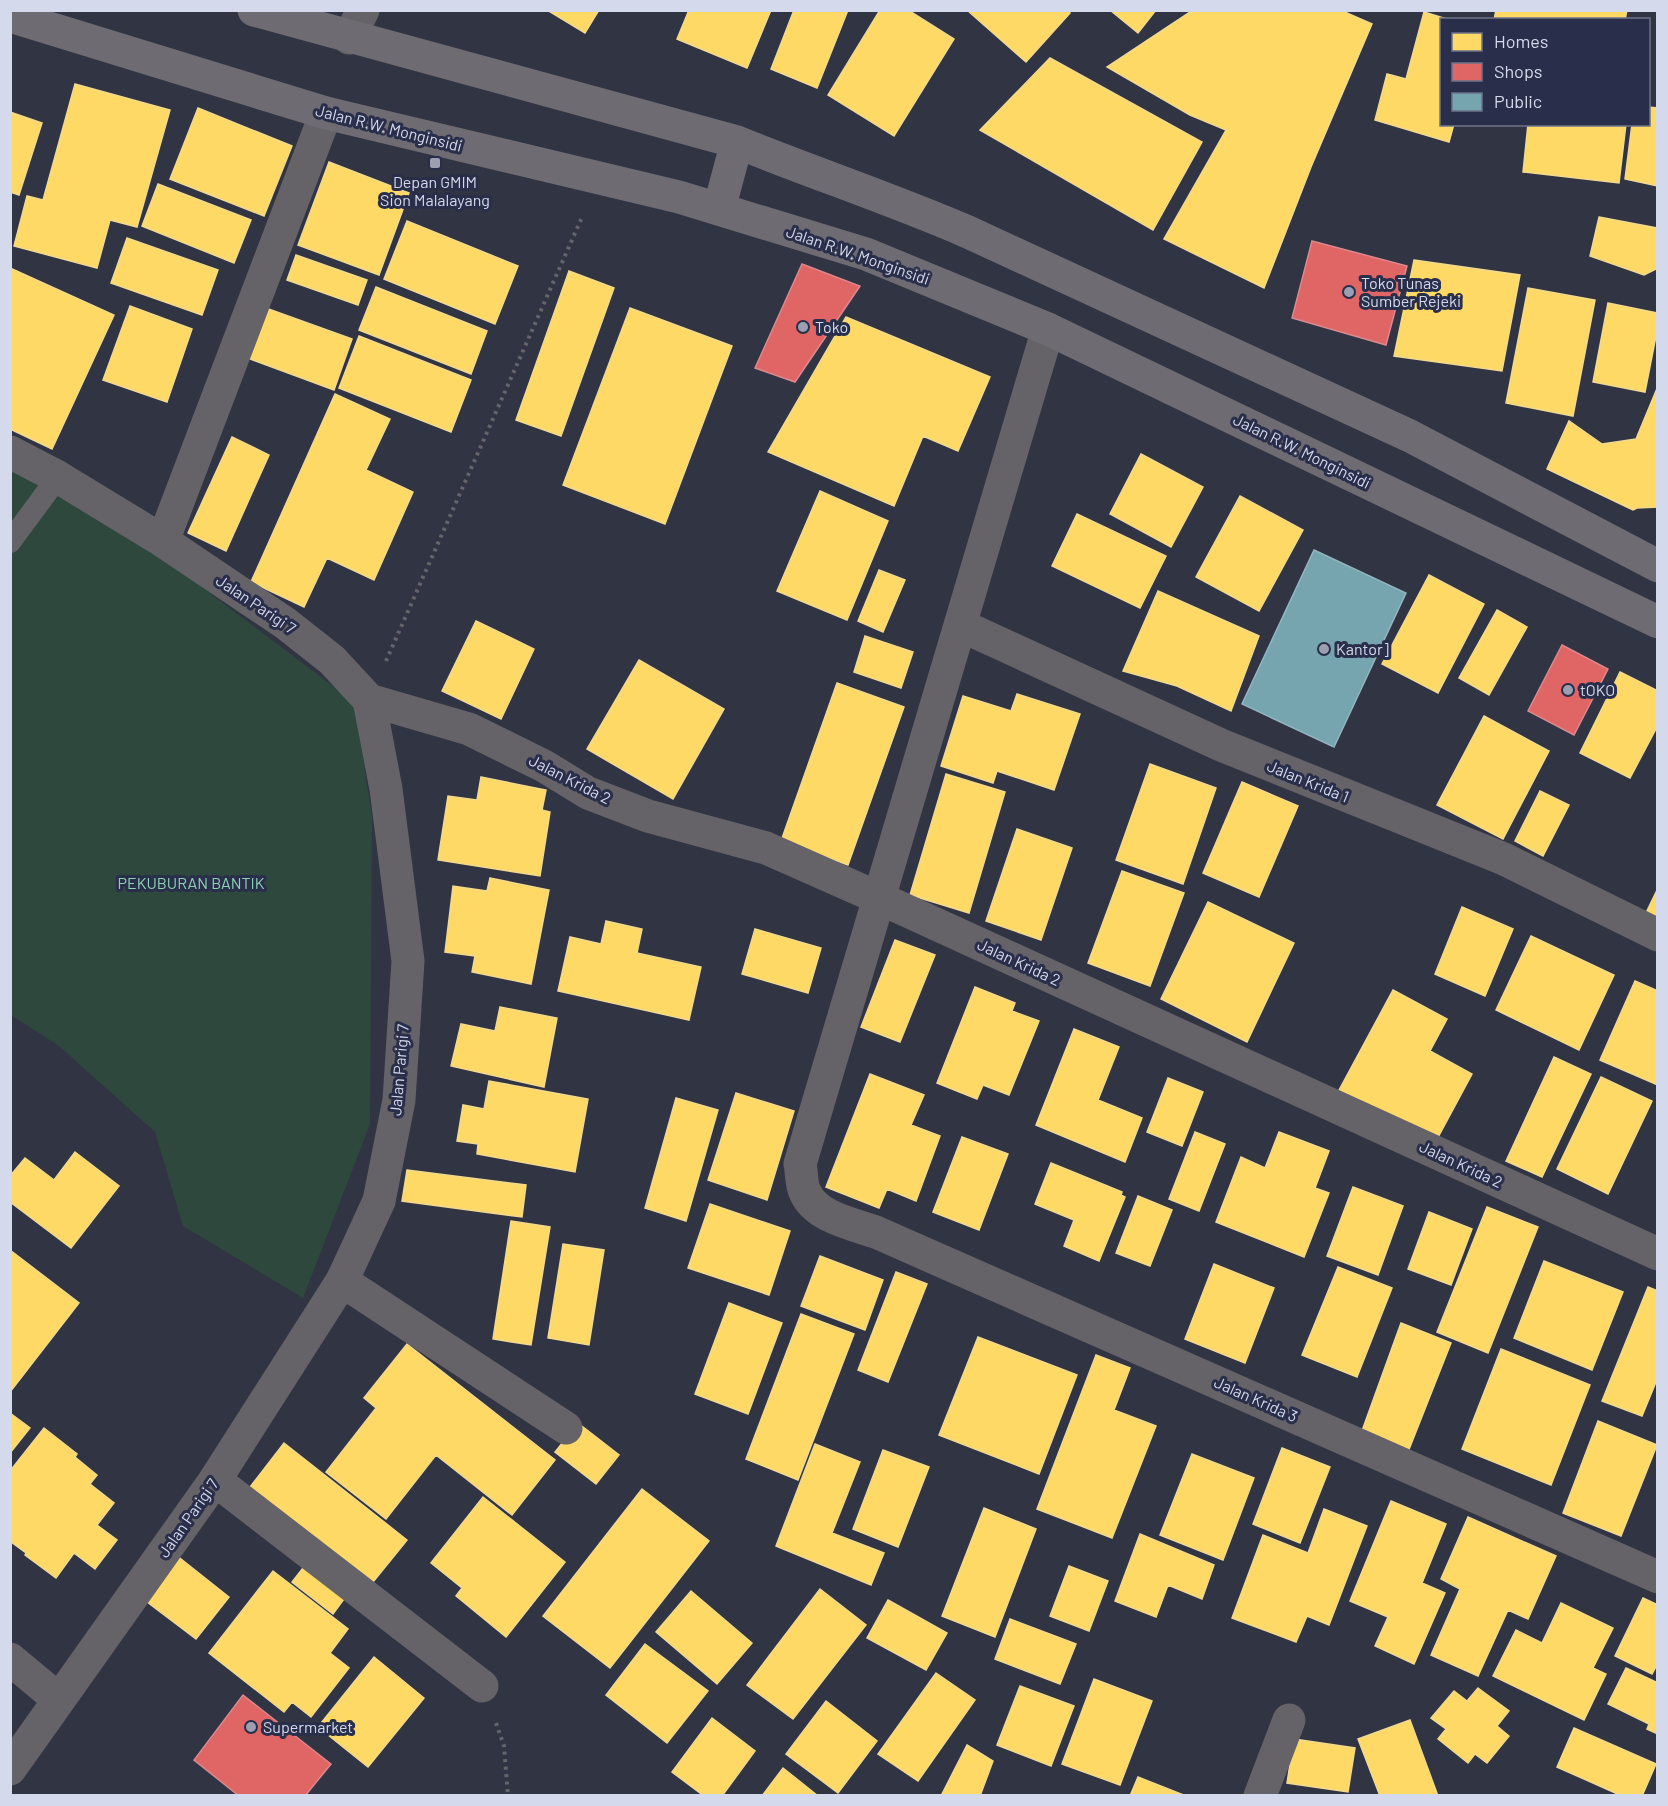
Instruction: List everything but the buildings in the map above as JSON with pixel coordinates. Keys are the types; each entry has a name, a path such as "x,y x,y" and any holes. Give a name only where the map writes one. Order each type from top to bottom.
{"highway":[{"path":"254,10 356,24 737,142 802,169 898,202 968,232 1410,436 1658,566"},
{"name":"Jalan R.W. Monginsidi","path":"10,16 326,113 679,197 866,254 1048,329 1658,622"},
{"path":"719,209 737,142"}],"street":[{"path":"163,541 326,113"},
{"name":"Jalan Krida 3","path":"1048,329 801,1164 804,1190 811,1202 823,1212 878,1233 1658,1577"},
{"name":"Jalan Parigi 7","path":"10,452 58,477 163,541 285,623 332,660 369,700 386,789 408,961 399,1100 379,1201 342,1281 215,1480 10,1769"},
{"name":"Jalan Krida 1","path":"960,625 1221,746 1504,859 1658,935"},
{"name":"Jalan Krida 2","path":"369,700 469,729 544,766 588,793 648,816 766,848 1658,1254"},
{"path":"342,1281 566,1428"},
{"path":"215,1480 482,1686"},
{"path":"10,1659 58,1699"},
{"path":"1260,1796 1288,1720"}],"lane":[{"path":"10,542 58,477"}],"path":[{"path":"369,700 599,179"},
{"path":"482,1686 504,1746 508,1796"}],"green space":[{"name":"PEKUBURAN BANTIK","path":"10,459 88,497 354,702 372,817 370,1124 303,1298 183,1226 155,1132 59,1046 11,1015"}],"place":[{"name":"Depan GMIM Sion Malalayang","path":"435,163"},
{"name":"Toko Tunas Sumber Rejeki","path":"1349,292"},
{"name":"Toko","path":"803,327"},
{"name":"Kantor]","path":"1324,649"},
{"name":"tOKO","path":"1568,690"},
{"name":"Supermarket","path":"251,1727"}]}
